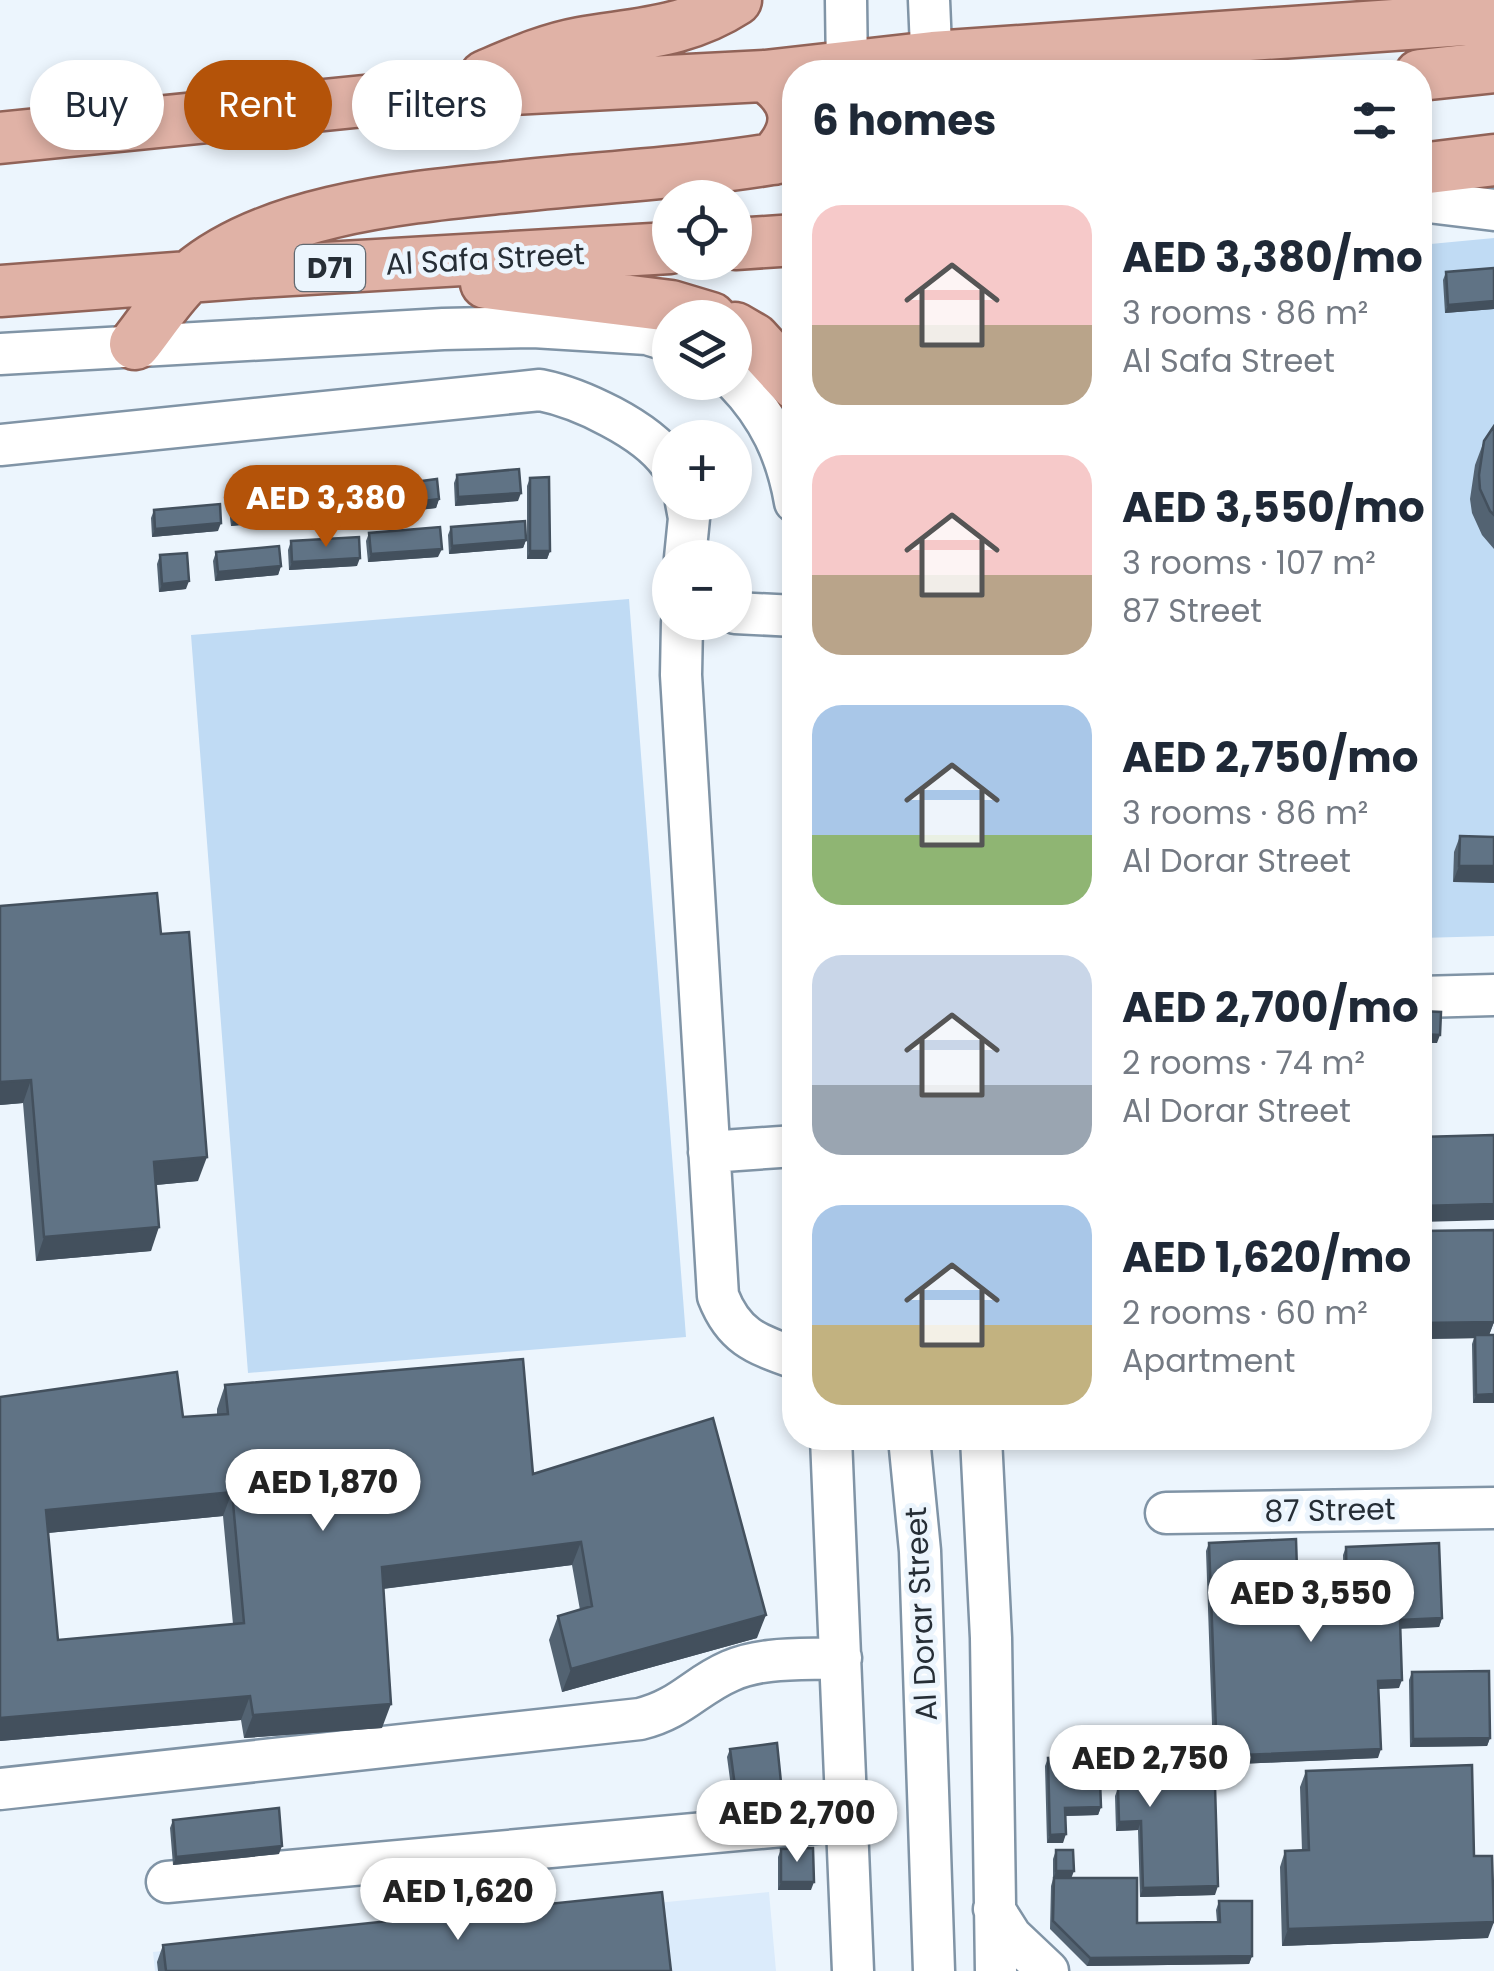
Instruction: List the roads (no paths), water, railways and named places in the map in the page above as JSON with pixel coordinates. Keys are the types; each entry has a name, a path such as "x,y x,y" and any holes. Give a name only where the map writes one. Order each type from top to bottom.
{"main road":[{"path":"522,62 577,44 672,30 736,0"},
{"path":"981,60 1494,18"},
{"path":"1432,75 1494,67"},
{"path":"522,88 782,75"},
{"path":"765,76 782,88"},
{"path":"0,138 352,102"},
{"path":"134,344 187,279 227,252 317,216 423,196 782,157"},
{"path":"1432,168 1494,160"},
{"path":"752,243 782,241"},
{"name":"Al Safa Street","path":"0,291 652,249"},
{"path":"256,272 499,283 652,303"},
{"path":"752,338 782,370"}],"street":[{"path":"846,0 847,60"},
{"path":"929,0 932,60"},
{"path":"1432,202 1494,210"},
{"path":"499,283 652,336"},
{"path":"0,354 515,327 652,338"},
{"path":"0,445 540,390 580,400 652,445"},
{"path":"751,400 774,434 782,456"},
{"path":"752,614 782,615"},
{"path":"681,640 680,674 718,1296 726,1317 742,1335 782,1352"},
{"path":"1432,996 1494,995"},
{"path":"709,1152 782,1147"},
{"path":"831,1450 855,1965"},
{"name":"Al Dorar Street","path":"910,1450 920,1551 934,1971"},
{"path":"983,1450 991,1638 996,1971"},
{"name":"87 Street","path":"1166,1513 1494,1508"},
{"path":"0,1790 640,1719 673,1708 735,1668 754,1663 840,1658"},
{"path":"168,1882 848,1820"},
{"path":"994,1909 1010,1936 1048,1971"}]}
